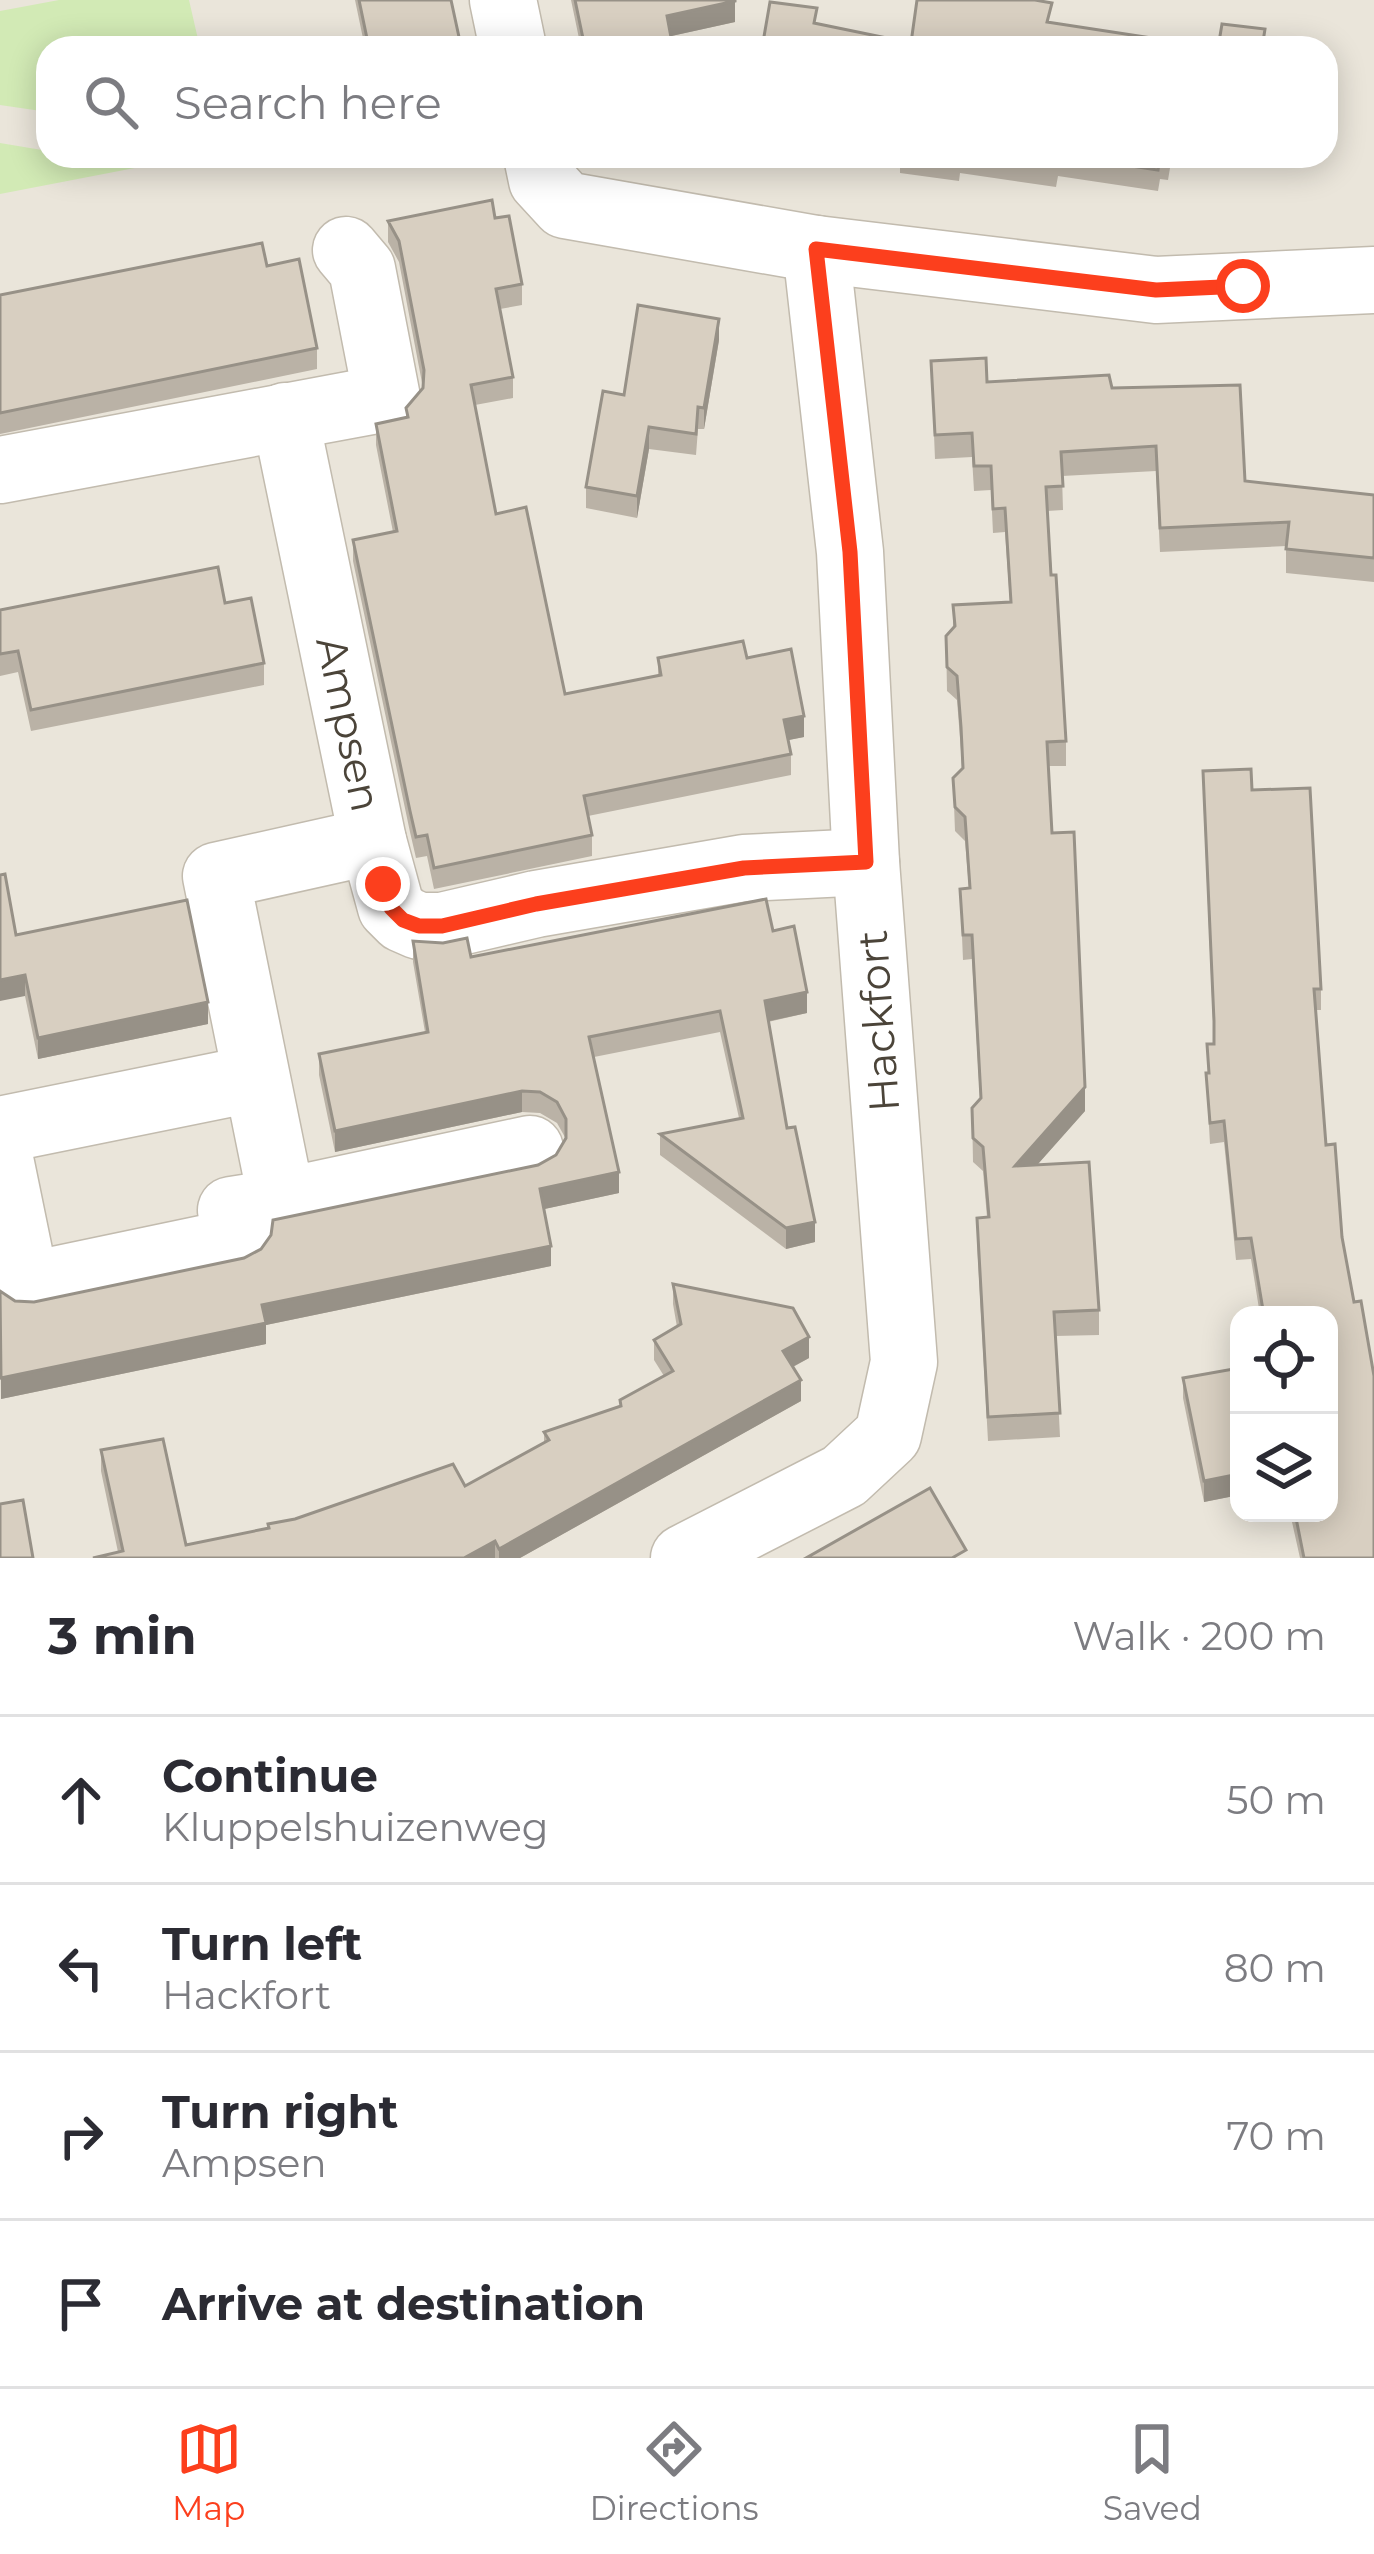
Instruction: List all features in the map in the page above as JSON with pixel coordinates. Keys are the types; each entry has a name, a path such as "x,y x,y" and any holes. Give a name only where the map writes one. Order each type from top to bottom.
{"street":[{"path":"503,0 510,36"},
{"path":"540,168 542,180 565,206 816,249 1156,290 1374,280"},
{"name":"Hackfort","path":"684,1558 844,1476 889,1435 904,1362 866,862 850,552 816,249"},
{"path":"0,470 387,398 362,269 346,250"},
{"name":"Ampsen","path":"286,416 373,841 391,908 403,920 442,926 536,904 744,868 866,862"},
{"path":"282,1202 216,876 373,841"},
{"path":"0,1130 256,1078"},
{"path":"0,1159 26,1286 236,1242 231,1210 530,1149"}],"shaded area":[{"path":"0,0 1374,0 1374,1558 0,1558"}],"green space":[{"path":"59,0 189,0 197,36 36,36 36,110 0,105 0,11"},
{"path":"0,143 36,149 36,168 135,168 0,194"}],"building":[{"path":"359,0 451,0 459,36 366,36"},
{"path":"575,0 735,0 667,16 671,36 582,36"},
{"path":"917,0 1035,0 1052,3 1047,22 1139,36 912,36"},
{"path":"770,2 817,8 814,23 877,36 764,36"},
{"path":"1222,24 1265,29 1264,36 1220,36"},
{"path":"492,200 495,218 509,216 522,284 496,289 513,377 471,385 496,514 526,507 565,694 661,675 658,658 743,641 747,658 791,649 804,716 784,720 791,754 584,796 592,835 434,868 427,835 416,837 353,540 397,531 376,424 408,417 406,408 423,388 424,370 399,241 388,221"},
{"path":"262,243 267,266 299,259 317,348 0,413 0,295"},
{"path":"638,305 719,319 696,434 649,427 637,496 586,487 603,391 624,395"},
{"path":"986,358 987,382 1109,375 1112,388 1240,385 1245,481 1374,495 1374,558 1286,549 1289,522 1160,528 1156,446 1061,452 1063,486 1046,487 1066,741 1047,742 1052,833 1074,832 1085,1087 1015,1166 1089,1162 1099,1310 1054,1312 1060,1413 988,1417 977,1218 989,1217 983,1147 973,1138 972,1108 981,1098 972,935 963,935 960,889 970,888 965,817 955,807 953,778 963,768 961,727 957,676 947,667 946,636 955,626 953,605 1011,602 1005,508 993,509 991,466 974,466 972,433 935,435 931,361"},
{"path":"218,567 225,603 251,598 264,663 31,710 18,651 0,654 0,610"},
{"path":"1251,769 1252,790 1310,788 1321,989 1314,989 1326,1145 1335,1144 1342,1237 1354,1302 1361,1301 1374,1376 1374,1558 1304,1558 1297,1522 1338,1522 1338,1306 1262,1306 1251,1238 1236,1239 1224,1121 1210,1123 1206,1073 1214,1021 1203,771"},
{"path":"5,874 16,935 187,900 208,1002 38,1038 25,975 0,980 0,875"},
{"path":"766,899 773,931 794,926 807,992 765,1001 787,1128 795,1127 815,1222 786,1228 660,1134 743,1118 720,1011 589,1037 619,1172 540,1189 551,1246 262,1305 266,1323 1,1378 0,1291 15,1301 34,1302 244,1258 261,1249 271,1235 273,1220 538,1165 556,1155 566,1138 566,1119 557,1102 540,1092 522,1091 335,1131 319,1054 428,1032 413,941 443,943 467,938 471,957"},
{"path":"673,1284 793,1308 809,1337 783,1351 801,1380 499,1549 495,1541 464,1558 93,1558 123,1551 101,1450 163,1439 186,1545 269,1528 268,1524 453,1464 465,1486 549,1440 544,1432 621,1406 620,1400 673,1371 654,1340 681,1324"},
{"path":"1230,1370 1230,1476 1204,1481 1183,1378"},
{"path":"930,1488 966,1550 952,1558 806,1558"},
{"path":"23,1500 33,1558 0,1558 0,1504"}],"route":[{"path":"383,884 391,908 403,920 442,926 536,904 744,868 866,862 850,552 816,249 1156,290 1243,286"}]}
